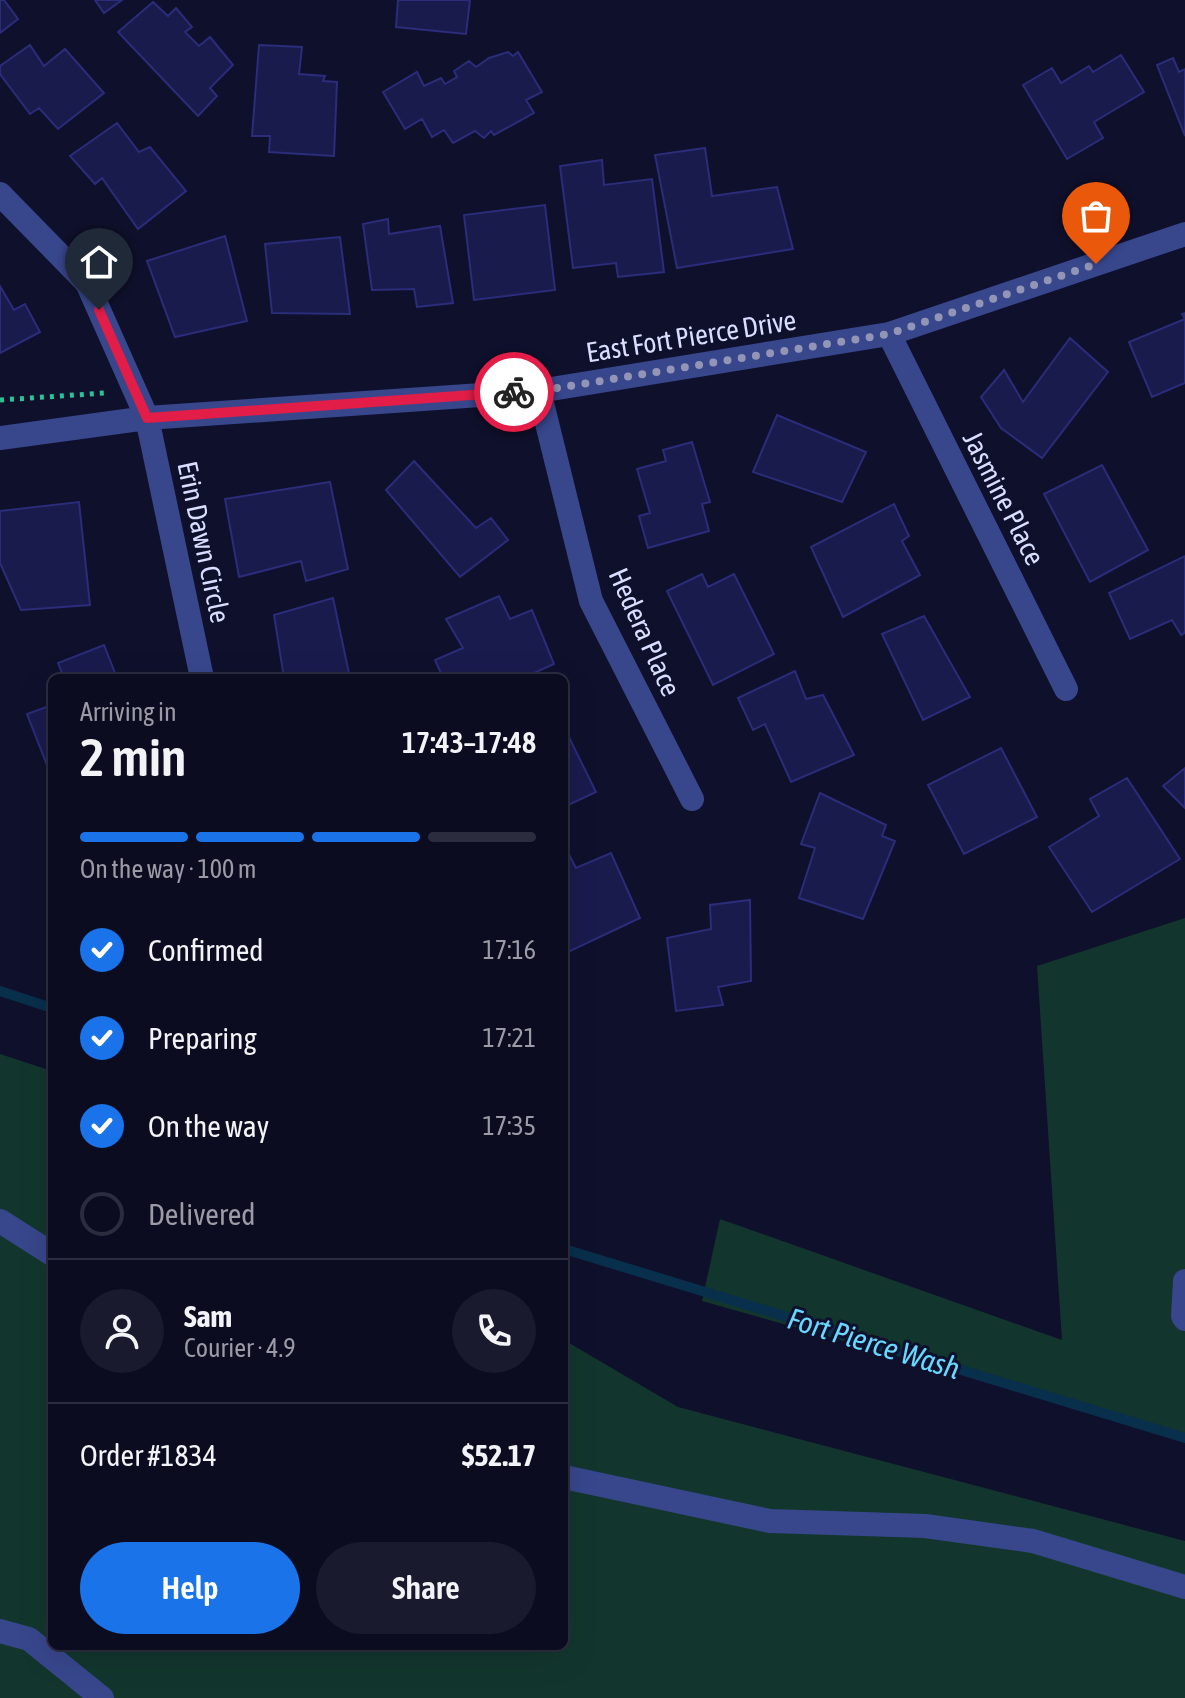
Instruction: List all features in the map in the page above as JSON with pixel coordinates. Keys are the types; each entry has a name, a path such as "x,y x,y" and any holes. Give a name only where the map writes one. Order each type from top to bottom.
{"street":[{"name":"Erin Dawn Circle","path":"0,194 87,283 147,418 201,674"},
{"name":"East Fort Pierce Drive","path":"0,438 147,418 539,391 889,334 1185,234"},
{"name":"Jasmine Place","path":"889,334 1066,689"},
{"name":"Hedera Place","path":"539,391 591,601 692,799"},
{"path":"0,1221 48,1251"},
{"path":"1185,1281 1185,1319"},
{"path":"568,1478 770,1521 925,1526 1033,1541 1185,1587"},
{"path":"0,1631 29,1639 102,1698"}],"path":[{"path":"0,400 134,390"}],"green space":[{"path":"1185,918 1185,1437 702,1301 720,1219 1062,1340 1037,966"},
{"path":"0,1054 48,1070 48,1650 568,1650 568,1342 678,1407 1185,1541 1185,1698 0,1698"}],"building":[{"path":"0,0 4,0 18,19 0,33"},
{"path":"95,0 122,0 104,13"},
{"path":"398,0 470,0 466,34 396,27"},
{"path":"153,2 168,16 176,8 192,27 185,32 199,46 210,37 233,65 210,88 217,96 198,116 118,32"},
{"path":"30,45 44,66 65,49 104,93 58,129 39,108 30,114 0,74 0,66"},
{"path":"259,45 302,47 299,74 325,76 323,81 337,82 334,156 269,152 270,136 252,136"},
{"path":"508,52 513,56 518,52 542,92 526,100 534,113 494,135 491,131 484,138 475,131 453,143 444,130 432,137 422,119 405,129 383,92 417,72 424,86 441,78 445,84 457,77 454,71 469,61 476,67 489,58"},
{"path":"1121,55 1144,92 1094,122 1103,138 1067,159 1023,85 1052,68 1061,83 1089,66 1093,72"},
{"path":"1173,58 1179,72 1185,69 1185,136 1157,65"},
{"path":"117,123 139,152 150,147 186,191 138,229 102,178 95,184 70,156"},
{"path":"705,148 712,196 777,187 793,249 677,268 655,155"},
{"path":"602,160 604,185 652,179 664,272 618,277 616,263 573,268 560,166"},
{"path":"545,205 555,290 474,300 464,215"},
{"path":"388,219 389,234 440,226 453,303 417,307 414,289 372,290 363,224"},
{"path":"225,236 247,321 175,337 147,261"},
{"path":"340,237 350,314 272,313 265,244"},
{"path":"0,286 14,310 25,304 40,332 0,353"},
{"path":"1185,319 1185,383 1152,397 1129,342"},
{"path":"1070,338 1108,372 1042,458 1001,428 981,397 1004,370 1023,402"},
{"path":"777,415 866,452 842,502 753,472"},
{"path":"692,442 710,502 702,504 709,531 648,548 639,516 650,513 637,469 666,461 663,450"},
{"path":"414,461 476,528 491,518 508,540 460,577 386,490"},
{"path":"1102,465 1148,550 1090,582 1044,494"},
{"path":"330,482 348,569 306,581 301,561 239,577 225,499"},
{"path":"79,502 90,605 21,610 0,563 0,511"},
{"path":"894,504 909,536 902,541 920,575 843,617 811,547"},
{"path":"1185,556 1185,633 1181,635 1172,620 1130,639 1109,593"},
{"path":"702,574 708,587 734,574 774,654 713,685 667,591"},
{"path":"499,596 510,619 532,610 554,664 532,674 441,674 435,660 463,648 446,619"},
{"path":"333,598 349,674 283,674 274,615"},
{"path":"924,616 970,697 923,720 882,634"},
{"path":"104,645 115,674 62,674 58,663"},
{"path":"795,671 806,699 823,695 854,755 791,782 765,724 753,730 738,698"},
{"path":"48,706 48,768 27,714"},
{"path":"568,735 596,792 568,805"},
{"path":"1001,748 1037,817 964,854 928,785"},
{"path":"1185,768 1185,808 1163,786"},
{"path":"1127,778 1180,859 1092,912 1049,847 1099,816 1090,799"},
{"path":"820,793 886,825 882,836 895,841 863,919 799,898 815,848 801,844"},
{"path":"568,853 576,868 611,853 640,918 568,952"},
{"path":"750,900 751,981 718,987 723,1005 676,1011 667,938 711,929 710,905"}],"waterway":[{"name":"Fort Pierce Wash","path":"0,991 48,1007"},
{"name":"Fort Pierce Wash","path":"568,1250 1185,1438"}],"way so far":[{"path":"514,392 539,391 889,334 1096,264"}],"route":[{"path":"99,310 147,418 514,392"}]}
